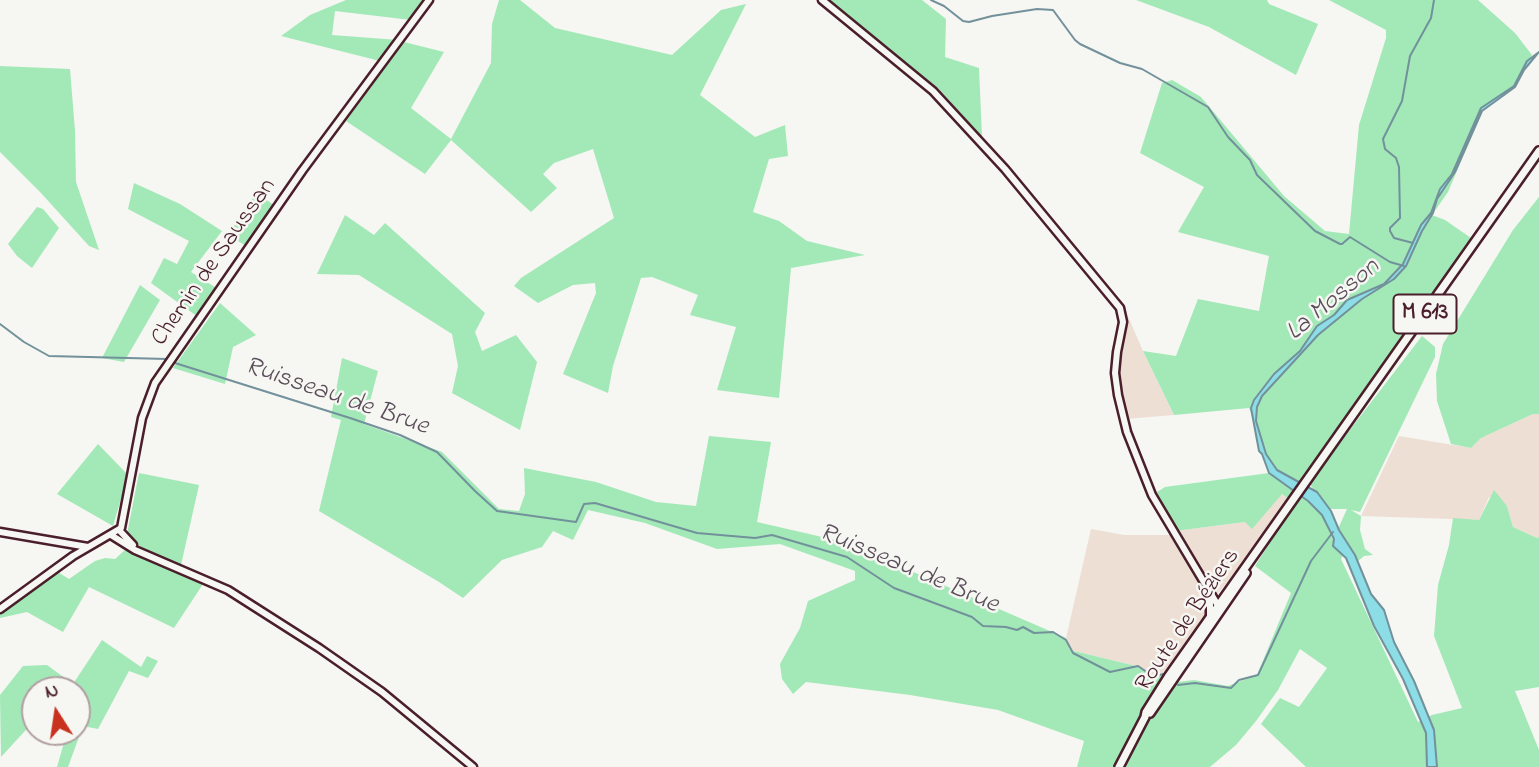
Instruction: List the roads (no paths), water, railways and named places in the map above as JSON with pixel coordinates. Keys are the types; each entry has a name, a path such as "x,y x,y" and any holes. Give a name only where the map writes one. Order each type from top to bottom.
{"main road":[{"name":"Route de Béziers","path":"1145,717 1149,715 1216,607 1539,151"},
{"name":"Route de Béziers","path":"1145,717 1216,607 1264,542"},
{"name":"M 613","path":"1119,767 1145,717"}],"street":[{"name":"Chemin de Saussan","path":"119,530 124,523 142,418 155,383 302,171 429,0"},
{"path":"822,0 933,91 1005,169 1120,308 1124,322 1115,373 1123,417 1152,495 1216,607"},
{"path":"0,609 82,547 119,530 134,546 228,590 318,648 382,692 472,767"},
{"path":"0,532 82,547"},
{"path":"111,535 135,550 150,555"},
{"path":"73,555 82,547"},
{"path":"1203,583 1213,595 1218,595 1233,583"}],"water":[{"path":"1539,52 1524,70 1515,87 1482,111 1455,172 1437,199 1433,213 1406,266 1394,279 1362,299 1318,335 1262,396 1257,407 1256,421 1266,454 1277,470 1317,492 1331,511 1355,555 1371,594 1384,610 1394,642 1434,730 1437,767 1427,767 1426,733 1403,679 1374,626 1346,558 1333,546 1334,539 1322,515 1308,501 1269,473 1259,451 1251,408 1274,374 1300,351 1317,326 1334,315 1347,300 1384,284 1403,264 1421,225 1431,213 1440,189 1452,174 1481,108 1514,86 1527,61"}],"waterway":[{"name":"La Mosson","path":"931,0 944,6 963,21 969,22 1037,9 1053,10 1080,44 1120,63 1142,69 1208,107 1228,137 1250,160 1257,175 1315,231 1340,244 1350,237 1390,262 1404,266"},
{"path":"1413,243 1394,238 1390,231 1400,218 1399,167 1396,158 1385,149 1383,139 1402,101 1410,56 1431,18 1434,0"},
{"name":"Ruisseau de Brue","path":"0,324 49,356 167,359"},
{"name":"Ruisseau de Brue","path":"175,363 350,418 400,435 437,452 497,511 576,522 584,504 595,503 697,533 755,538 772,535 847,557 894,588 972,617 983,626 1017,630 1023,627 1034,633 1053,632 1066,640 1073,653 1110,672 1138,666 1154,677 1163,674"},
{"name":"Ruisseau de Brue","path":"1178,685 1195,683 1231,688 1239,680 1258,675 1311,561 1333,532"}]}
